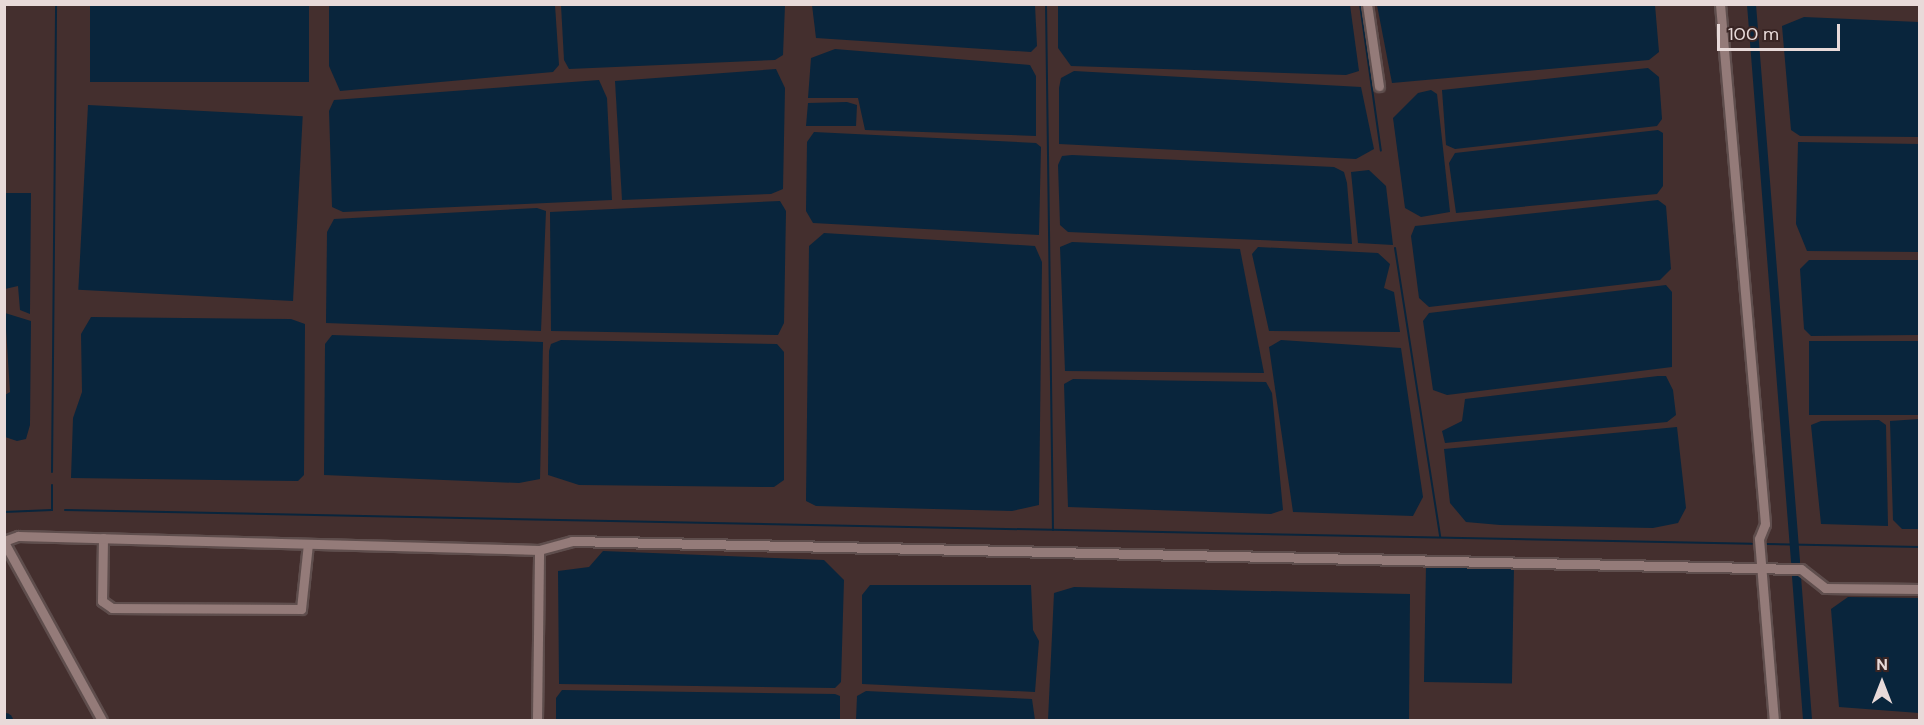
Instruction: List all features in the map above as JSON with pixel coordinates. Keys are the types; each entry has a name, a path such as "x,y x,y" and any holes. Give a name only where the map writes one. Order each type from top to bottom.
{"street":[{"path":"1367,4 1379,86"},
{"path":"1720,4 1765,524 1759,539 1774,720"},
{"path":"102,720 4,541 18,536 539,550 572,541 1801,569 1825,588 1920,589"},
{"path":"103,538 103,606 112,608 301,609 308,544"},
{"path":"537,720 539,550"}],"water":[{"path":"90,5 309,5 309,82 90,82"},
{"path":"329,5 555,5 559,65 553,72 340,91 329,66"},
{"path":"561,5 785,5 783,55 775,60 569,69 564,60"},
{"path":"812,5 1035,5 1037,46 1031,52 816,38"},
{"path":"1058,5 1350,5 1359,71 1346,75 1071,66 1058,48"},
{"path":"1377,5 1655,5 1659,52 1649,60 1392,83"},
{"path":"1804,17 1919,22 1919,137 1800,136 1791,130 1782,26"},
{"path":"835,49 1030,65 1036,76 1036,136 865,130 858,98 808,98 811,58"},
{"path":"1648,68 1659,77 1662,119 1657,126 1455,149 1446,145 1442,90"},
{"path":"776,69 785,88 783,189 771,194 622,200 615,81"},
{"path":"1074,71 1361,87 1374,149 1356,159 1059,144 1061,78"},
{"path":"599,80 607,98 612,200 343,212 332,207 329,111 334,100"},
{"path":"1431,90 1437,94 1450,212 1421,217 1405,208 1393,118 1418,93"},
{"path":"847,102 857,105 856,126 806,126 808,103"},
{"path":"88,105 303,116 293,301 78,290"},
{"path":"1658,130 1663,133 1663,186 1657,194 1456,213 1449,163 1455,153"},
{"path":"814,132 1036,143 1041,147 1039,235 813,223 806,211 807,142"},
{"path":"1798,142 1919,144 1919,252 1807,251 1796,224"},
{"path":"1062,156 1334,167 1344,172 1347,183 1352,244 1068,232 1060,225 1058,165"},
{"path":"1369,170 1386,186 1393,245 1358,243 1351,172"},
{"path":"5,193 31,193 30,314 20,310 18,286 5,289"},
{"path":"1658,200 1666,206 1671,269 1660,280 1429,307 1419,298 1411,236 1415,226"},
{"path":"780,201 786,211 784,323 778,335 551,331 550,212"},
{"path":"537,208 546,211 541,331 326,323 327,232 334,219"},
{"path":"824,233 1035,246 1042,262 1039,505 1012,511 816,506 806,501 809,246"},
{"path":"1072,242 1240,249 1264,373 1065,371 1060,247"},
{"path":"1258,247 1378,253 1390,264 1384,288 1394,292 1400,332 1269,331 1252,254"},
{"path":"1809,260 1919,260 1919,335 1811,336 1804,329 1800,269"},
{"path":"1666,285 1672,292 1672,367 1447,395 1433,390 1423,321 1429,313"},
{"path":"5,313 31,321 30,425 26,439 17,441 5,437 5,395 10,392"},
{"path":"91,317 291,319 305,324 304,475 298,481 71,478 73,418 82,392 81,334"},
{"path":"332,335 543,342 540,479 519,483 324,475 325,344"},
{"path":"561,340 777,344 784,352 784,480 774,487 579,485 548,475 549,351 551,344"},
{"path":"1281,340 1401,348 1423,497 1413,516 1293,512 1269,347"},
{"path":"1809,341 1919,341 1919,415 1809,415"},
{"path":"1666,376 1673,390 1676,415 1667,422 1445,443 1442,431 1462,421 1465,399"},
{"path":"1073,379 1266,382 1272,393 1283,510 1271,514 1068,507 1064,384"},
{"path":"1919,419 1919,529 1902,529 1893,520 1890,421"},
{"path":"1879,420 1886,425 1888,526 1821,524 1811,425 1821,421"},
{"path":"1677,427 1686,508 1678,523 1653,528 1500,525 1466,522 1450,503 1444,449"},
{"path":"603,551 824,560 844,580 841,682 835,688 559,684 558,571 589,567"},
{"path":"1426,565 1514,567 1512,684 1424,682"},
{"path":"870,585 1031,585 1033,630 1039,641 1035,692 862,684 862,595"},
{"path":"1074,587 1410,594 1409,720 1048,720 1054,593"},
{"path":"1848,597 1919,598 1919,713 1839,707 1831,609"},
{"path":"562,690 835,694 840,696 840,720 556,720 556,698"},
{"path":"866,691 1032,699 1035,720 856,720 857,696"}],"waterway":[{"path":"52,472 56,4"},
{"path":"1046,4 1053,530"},
{"path":"1360,4 1381,151"},
{"path":"1751,4 1795,561"},
{"path":"1395,248 1440,537"},
{"path":"4,512 52,510 52,485"},
{"path":"65,510 1752,544"},
{"path":"1767,544 1920,547"},
{"path":"1796,576 1807,720"}]}
